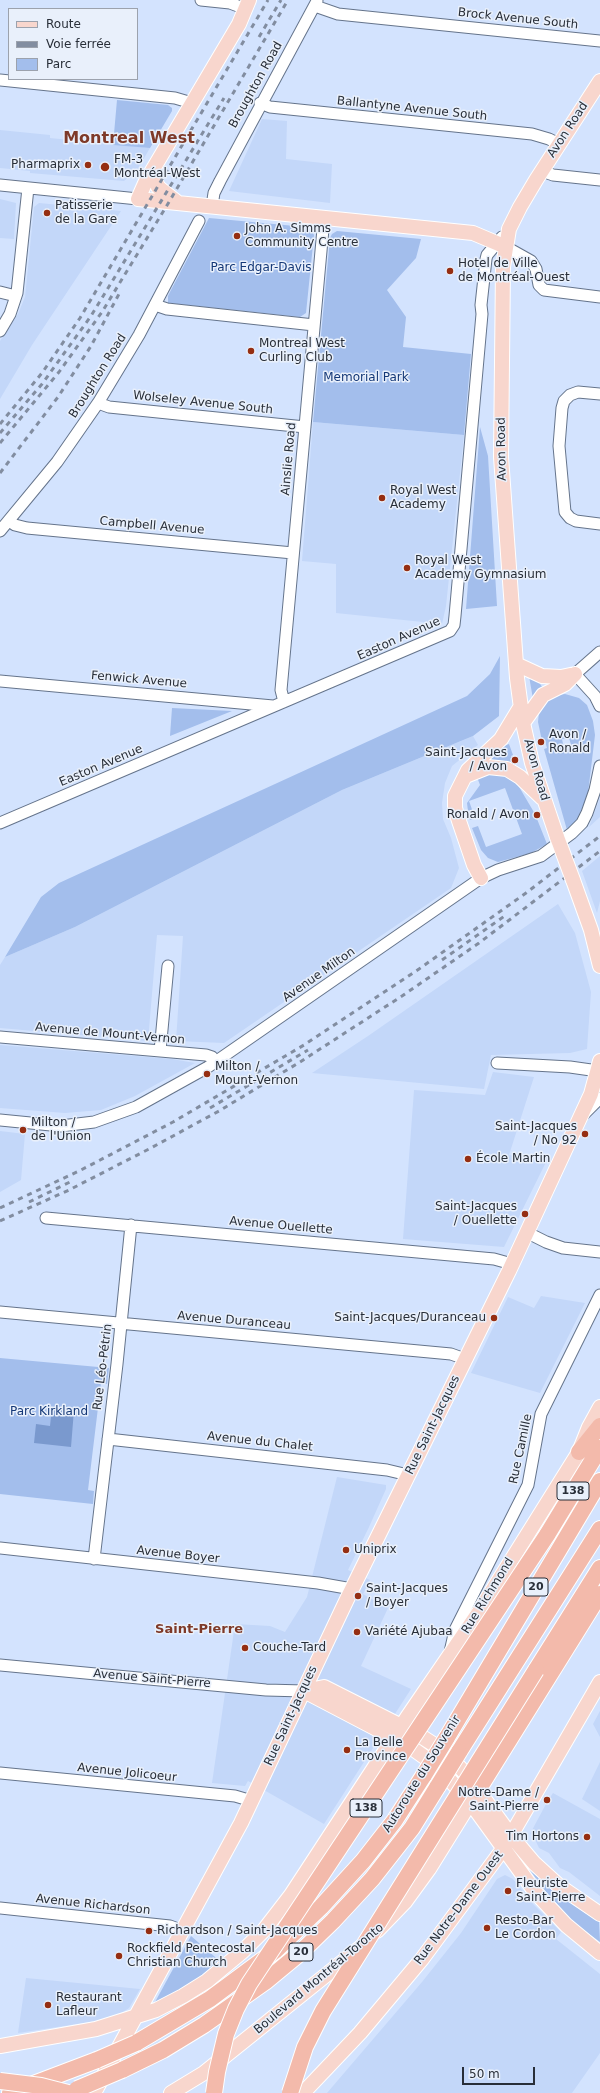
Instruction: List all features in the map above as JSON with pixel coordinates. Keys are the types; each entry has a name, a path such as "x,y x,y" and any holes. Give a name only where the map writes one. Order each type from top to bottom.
{"highway":[{"path":"579,1452 600,1426"},
{"name":"138","path":"214,2093 217,2072 226,2034 236,2009 249,1984 546,1535 600,1448"},
{"name":"Autoroute du Souvenir","path":"10,2093 97,2060 136,2043 210,1999 252,1969 281,1945 321,1907 363,1861 395,1820 446,1739 600,1481"},
{"name":"Autoroute du Souvenir","path":"71,2092 122,2070 169,2046 218,2016 265,1982 300,1953 334,1921 372,1879 412,1828 458,1752 600,1529"},
{"path":"290,2093 305,2047 323,2011 600,1568"},
{"path":"474,1796 600,1594"},
{"path":"0,2081 30,2084 71,2092"}],"main road":[{"path":"248,4 152,171 138,199 473,233 501,245"},
{"name":"Avon Road","path":"600,81 542,170 501,245 503,274 501,457 520,706 532,763 543,799 591,930 600,966"},
{"path":"152,171 158,187 178,203"},
{"path":"516,664 542,676 561,677 575,674"},
{"path":"523,723 543,695 565,684 575,674"},
{"path":"482,878 471,859 456,808 455,796 462,781 472,766 501,739 520,706"},
{"path":"462,781 477,770 488,767 501,767 516,774 543,799"},
{"name":"Rue Saint-Jacques","path":"94,2093 227,1851 252,1801 352,1589 512,1264 581,1117 591,1094 599,1066"},
{"name":"Rue Richmond","path":"397,1732 477,1615 579,1452 589,1427 600,1407"},
{"name":"Rue Notre-Dame Ouest","path":"303,2093 360,2033 422,1959 504,1849 600,1682"},
{"name":"Avenue Saint-Pierre","path":"304,1690 397,1732 432,1742 448,1754 460,1766 474,1796 504,1849 523,1876 549,1907 600,1953"},
{"path":"0,2046 96,2029 134,2018 165,2006 207,1981 243,1951 264,1930 291,1895 397,1732"},
{"name":"Avenue Saint-Pierre","path":"474,1796 534,1863 552,1880 600,1914"},
{"name":"Boulevard Montréal-Toronto","path":"171,2093 204,2072 287,2007 345,1960 385,1923 405,1902 429,1869 474,1796"}],"street":[{"path":"202,0 248,4"},
{"name":"Brock Avenue South","path":"316,3 327,12 338,14 600,40"},
{"name":"Broughton Road","path":"212,206 215,191 260,103 316,3"},
{"path":"0,80 146,95 192,103"},
{"name":"Ballantyne Avenue South","path":"260,103 270,107 532,134 549,139 559,144"},
{"path":"542,170 553,175 600,180"},
{"path":"0,185 138,199"},
{"path":"0,332 10,314 16,296 28,188"},
{"name":"Ainslie Road","path":"280,704 324,218"},
{"name":"Broughton Road","path":"0,531 62,456 98,403 155,305 199,221"},
{"path":"501,245 531,261 536,268 539,285 544,290 600,296"},
{"name":"Easton Avenue","path":"0,823 444,635 454,625 482,314 480,305 487,255 501,245"},
{"path":"0,292 16,296"},
{"path":"155,305 167,309 314,324"},
{"path":"600,394 578,392 570,395 564,401 562,408 559,446 565,512 570,518 576,521 600,524"},
{"name":"Wolseley Avenue South","path":"98,403 109,407 305,427"},
{"name":"Campbell Avenue","path":"9,521 15,525 27,528 293,553"},
{"path":"600,652 575,674 595,696 600,706"},
{"name":"Fenwick Avenue","path":"0,681 280,704"},
{"name":"Avenue Milton","path":"0,1120 61,1126 94,1122 136,1107 216,1062 482,878 498,870 541,856 576,830 582,823 590,806 600,766"},
{"path":"160,1051 168,966"},
{"name":"Avenue de Mount-Vernon","path":"0,1037 206,1055 212,1057 216,1062"},
{"path":"497,1063 570,1067 599,1066"},
{"name":"Rue Saint-Jacques","path":"581,1117 600,1098"},
{"name":"Avenue Ouellette","path":"46,1218 494,1259 512,1264"},
{"name":"Rue Léo-Pétrin","path":"94,1558 131,1225"},
{"path":"526,1232 546,1242 563,1248 600,1252"},
{"name":"Rue Camille","path":"450,1653 455,1630 528,1485 541,1414 600,1296"},
{"name":"Avenue Duranceau","path":"0,1312 451,1354 465,1359"},
{"name":"Avenue du Chalet","path":"108,1439 387,1470 408,1475"},
{"name":"Avenue Boyer","path":"0,1548 326,1584 352,1589"},
{"name":"Avenue Saint-Pierre","path":"0,1665 266,1690 304,1690"},
{"name":"Avenue Jolicoeur","path":"0,1773 235,1796 252,1801"},
{"name":"Avenue Richardson","path":"0,1908 170,1926 183,1931"}],"shaded area":[{"path":"262,119 287,121 286,159 332,164 330,203 229,191"},
{"path":"0,130 50,135 50,138 150,148 137,170 124,181 30,173 30,171 0,168"},
{"path":"0,199 16,203 14,239 0,238"},
{"path":"39,203 121,211 32,345 0,399 0,341 18,314 25,297 34,207"},
{"name":"Royal West Academy","path":"313,422 464,435 446,606 442,624 336,613 336,564 302,561"},
{"path":"473,736 478,745 452,766 445,783 442,803 443,819 451,838 459,868 451,888 224,1043 176,1041 183,936 157,935 148,1041 0,1028 0,965 5,957 75,927 342,790"},
{"path":"600,798 600,817 589,827 595,811"},
{"path":"600,856 600,901 597,913 582,871"},
{"path":"558,904 575,933 591,992 587,1049 570,1053 491,1055 484,1089 312,1073 368,1036"},
{"path":"0,1045 172,1059 195,1063 135,1096 101,1110 65,1113 0,1108"},
{"name":"École Martin","path":"493,1072 534,1077 509,1155 546,1162 504,1247 403,1239 414,1090 485,1095"},
{"path":"0,1131 25,1134 21,1180 0,1192"},
{"path":"541,1296 585,1303 540,1393 471,1373 508,1297 534,1308"},
{"path":"52,1408 74,1410 71,1447 34,1443 36,1424 50,1426"},
{"path":"337,1477 386,1485 386,1489 348,1570 370,1580 363,1594 388,1608 361,1666 411,1689 324,1824 248,1781 245,1786 212,1783 235,1624 270,1626 285,1632 307,1597"},
{"path":"600,1711 600,1737 593,1724"},
{"path":"600,1762 600,1811 582,1799"},
{"path":"553,1793 600,1819 600,1896 569,1872 560,1868 549,1853 539,1848 533,1835 530,1834 546,1804 549,1805 552,1800 549,1799"},
{"path":"505,1875 513,1879 533,1904 561,1932 556,1939 600,1974 600,2053 572,2093 327,2093 422,1982 461,1933 497,1879"},
{"path":"26,1978 140,1989 129,2008 120,2014 97,2021 18,2033"}],"green space":[{"path":"117,100 168,105 172,108 172,111 150,148 113,145"},
{"name":"Parc Edgar-Davis","path":"209,218 306,227 312,231 314,235 306,313 300,317 168,303 168,296"},
{"name":"Memorial Park","path":"337,231 421,239 416,258 387,290 406,317 403,347 471,354 464,435 313,422 330,238 332,234"},
{"path":"480,427 488,456 497,606 466,609"},
{"path":"500,656 499,716 473,736 342,790 75,927 5,957 41,897 59,883 467,696 490,674"},
{"path":"529,676 538,681 543,688 533,699"},
{"path":"565,694 579,698 587,705 593,721 595,735 588,793 578,819 567,830 544,749 547,748 545,741 542,741 538,722 539,712 547,701 558,695","holes":["569,738 572,748 564,749 562,739"]},
{"path":"172,708 232,711 170,736"},
{"path":"509,744 513,755 511,756 516,767 490,761 490,759 503,746"},
{"path":"498,772 515,780 535,814 547,844 531,853 498,862 488,858 481,850 472,828 478,826 486,847 522,834 505,788 469,801 475,818 471,820 469,819 467,803 480,785 477,777"},
{"name":"Parc Kirkland","path":"0,1358 109,1368 107,1384 101,1383 88,1490 94,1491 93,1504 0,1494"},
{"path":"529,1869 562,1898 599,1922 600,1942 573,1922 546,1892"},
{"path":"191,1936 222,1963 195,1982 154,2004"}],"railway":[{"path":"0,424 42,373 80,318 268,0"},
{"path":"259,37 281,0"},
{"path":"0,443 59,372 102,312 169,202 288,0"},
{"path":"0,433 42,384 91,316 224,98"},
{"path":"0,473 58,397 91,346 119,294"},
{"path":"0,1208 81,1170 173,1122 304,1045 419,969 526,893 600,836"},
{"path":"0,1221 69,1190 149,1149 219,1111 300,1062 402,996 479,943 600,851"},
{"path":"442,960 506,915"},
{"path":"210,1108 308,1050"},
{"path":"29,1202 70,1182"}],"place":[{"name":"Pharmaprix","path":"88,165"},
{"name":"FM-3 Montréal-West","path":"105,167"},
{"name":"Patisserie de la Gare","path":"47,213"},
{"name":"John A. Simms Community Centre","path":"237,236"},
{"name":"Hotel de Ville de Montréal-Ouest","path":"450,271"},
{"name":"Montreal West Curling Club","path":"251,351"},
{"name":"Royal West Academy","path":"382,498"},
{"name":"Royal West Academy Gymnasium","path":"407,568"},
{"name":"Avon / Ronald","path":"541,742"},
{"name":"Saint-Jacques / Avon","path":"515,760"},
{"name":"Ronald / Avon","path":"537,815"},
{"name":"Milton / Mount-Vernon","path":"207,1074"},
{"name":"Milton / de l'Union","path":"23,1130"},
{"name":"Saint-Jacques / No 92","path":"585,1134"},
{"name":"École Martin","path":"468,1159"},
{"name":"Saint-Jacques / Ouellette","path":"525,1214"},
{"name":"Saint-Jacques/Duranceau","path":"494,1318"},
{"name":"Uniprix","path":"346,1550"},
{"name":"Saint-Jacques / Boyer","path":"358,1596"},
{"name":"Variété Ajubaa","path":"357,1632"},
{"name":"Couche-Tard","path":"245,1648"},
{"name":"La Belle Province","path":"347,1750"},
{"name":"Notre-Dame / Saint-Pierre","path":"547,1800"},
{"name":"Tim Hortons","path":"587,1837"},
{"name":"Fleuriste Saint-Pierre","path":"508,1891"},
{"name":"Resto-Bar Le Cordon","path":"487,1928"},
{"name":"Richardson / Saint-Jacques","path":"149,1931"},
{"name":"Rockfield Pentecostal Christian Church","path":"119,1956"},
{"name":"Restaurant Lafleur","path":"48,2005"}],"district":[{"name":"Montreal West","path":"129,139"},
{"name":"Saint-Pierre","path":"199,1630"}]}
